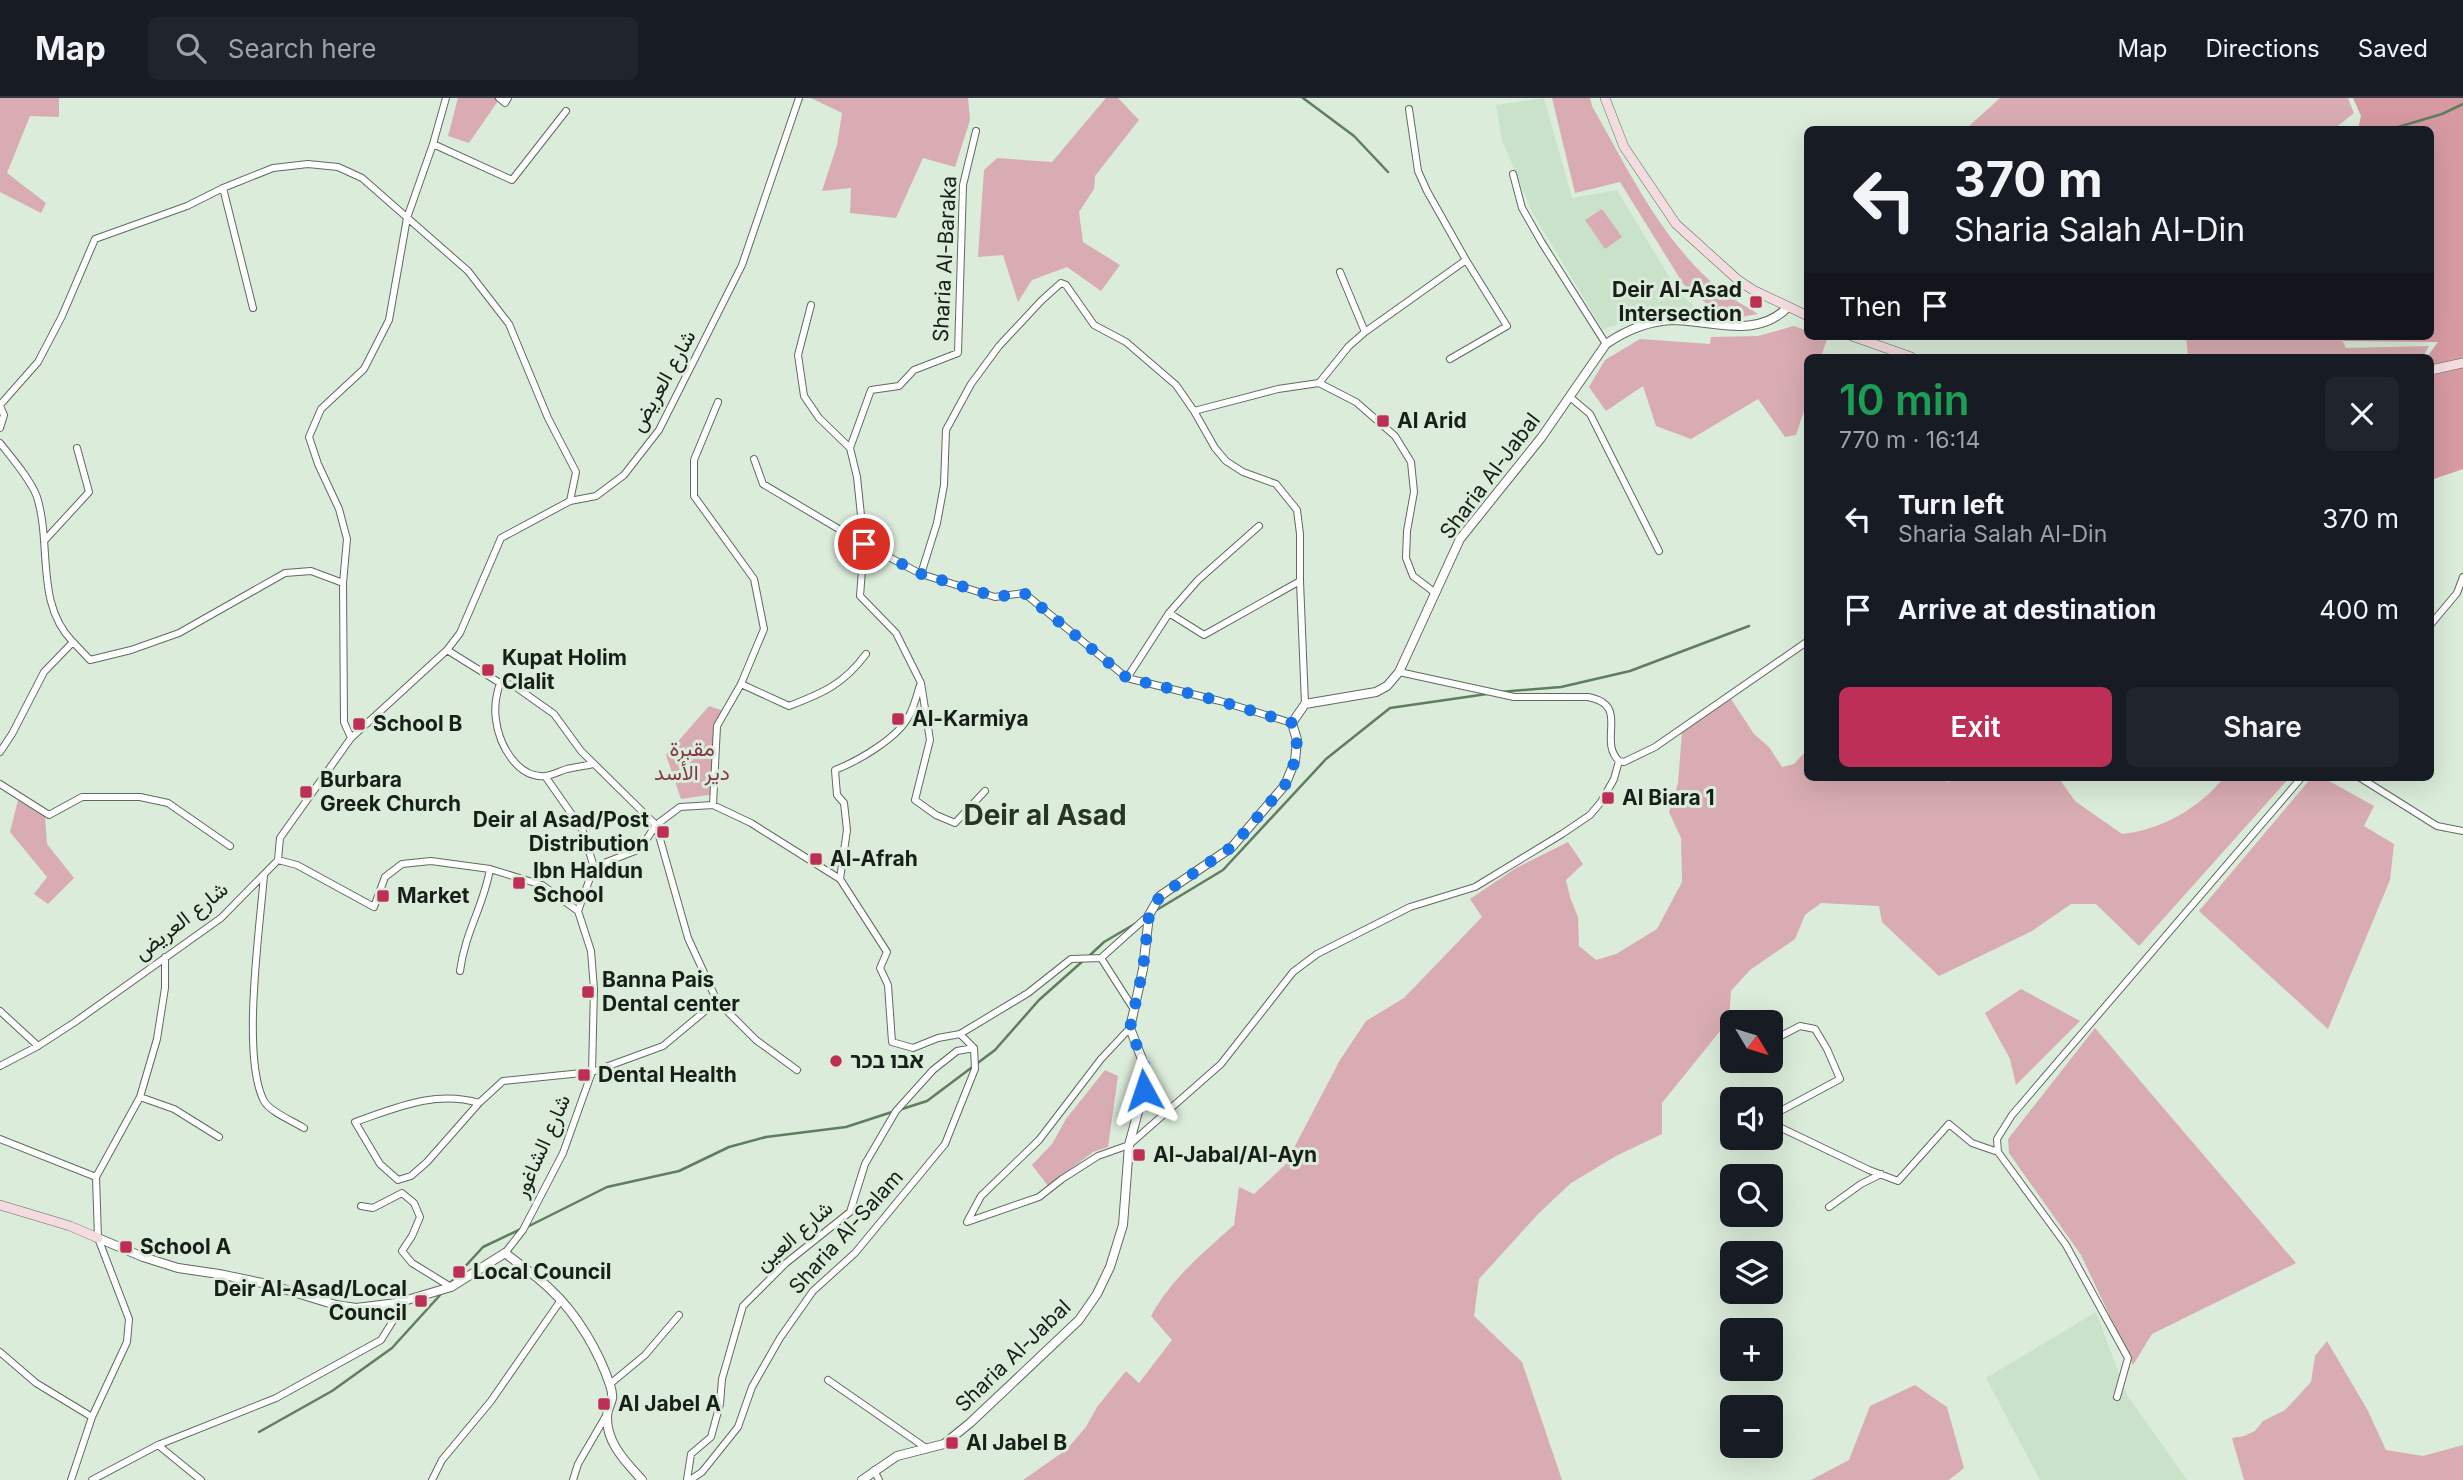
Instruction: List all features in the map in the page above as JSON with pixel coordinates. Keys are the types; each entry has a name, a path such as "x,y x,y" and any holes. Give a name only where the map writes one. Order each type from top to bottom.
{"main road":[{"path":"1605,98 1624,146 1676,224 1738,280 1804,314"},
{"path":"1863,340 1903,354"},
{"path":"2434,369 2463,363"},
{"path":"0,1205 70,1226 98,1238"}],"street":[{"path":"351,738 344,722 343,583 347,539 309,437 321,409 364,369 389,320 407,218 446,98"},
{"path":"499,98 505,103 508,98"},
{"name":"شارع العريض","path":"0,1066 38,1046 221,918 278,860 280,838 351,738 447,650 460,633 501,538 570,501 596,496 624,475 659,430 742,265 799,98"},
{"path":"1409,108 1418,171 1466,260 1507,326 1450,359"},
{"path":"433,144 513,180 566,111"},
{"name":"Sharia Al-Baraka","path":"850,448 871,390 899,386 914,370 958,353 963,184 976,131"},
{"path":"0,428 4,415 0,405 38,362 62,316 94,239 187,206 273,168 308,164 338,167 362,178 468,271 509,324 548,418 576,472 570,501"},
{"path":"1513,174 1522,208 1535,232 1606,344"},
{"path":"223,188 253,307"},
{"path":"1319,383 1349,346 1365,332 1466,260"},
{"path":"1340,272 1365,332"},
{"path":"921,574 937,523 944,485 946,430 971,384 999,346 1042,300 1061,284 1066,285 1094,325 1126,342 1176,385 1226,461 1243,472 1276,484 1297,510 1306,704 1292,723"},
{"path":"811,305 798,355 804,396 819,418 850,448 857,477 864,544 860,596 896,634 921,683 930,740 915,800 936,815 955,823 985,791"},
{"name":"Sharia Al-Jabal","path":"1306,704 1376,692 1387,686 1399,672 1460,539 1570,397 1606,344 1619,335 1658,321 1691,321 1715,326 1751,325 1772,321 1788,307"},
{"path":"1194,411 1278,389 1319,383 1356,402 1395,436 1411,462 1414,492 1407,531 1406,558 1413,576 1434,592"},
{"path":"1570,397 1590,414 1659,551"},
{"path":"713,804 717,726 741,684 764,629 754,579 694,496 694,460 718,402"},
{"path":"0,443 36,495 50,599 60,628 90,660 131,650 179,633 285,573 311,571 343,583"},
{"path":"44,541 89,492 77,449"},
{"path":"754,459 763,484 864,544 921,574 995,597 1024,593 1127,678 1220,701 1292,723"},
{"path":"1127,678 1169,613 1198,580 1259,526"},
{"path":"2434,620 2457,593 2463,577"},
{"path":"1169,613 1203,635 1300,581"},
{"path":"0,752 44,672 73,642"},
{"path":"1619,761 1631,760 1655,747 1804,644"},
{"path":"447,650 500,683 513,685 554,714 594,764 656,825 688,938 717,1001 756,1040 797,1070"},
{"path":"741,684 789,706 818,695 852,674 866,654"},
{"path":"1399,672 1514,697 1598,699 1609,707 1612,715 1612,753 1619,761"},
{"path":"500,683 496,698 496,721 502,744 514,762 526,772 545,776 594,764"},
{"path":"840,879 847,830 844,803 836,795 835,770 878,748 909,718 921,683"},
{"path":"594,867 640,849 656,825 680,807 713,804 751,823 840,879 887,952 880,968 888,985 891,1042 913,1048 938,1038 960,1034 1028,993 1071,959 1101,958 1149,915 1160,896 1232,847 1285,785 1295,761 1297,740 1292,723"},
{"path":"1130,1028 1101,1059 1039,1140 981,1196 967,1222 1039,1197 1098,1156 1129,1145 1221,1064 1293,972 1317,954 1410,906 1475,887 1562,834 1590,815 1601,802 1614,779 1619,761"},
{"path":"278,860 297,865 374,907 386,877 402,864 431,861 490,869 542,885 578,911 594,867 582,829 545,776"},
{"path":"2117,1397 2128,1358 2066,1245 1998,1152 1997,1139 2012,1115 2299,781"},
{"path":"2365,781 2437,826 2463,831"},
{"path":"0,783 49,816 82,797 140,797 168,803 230,846"},
{"path":"460,971 463,948 487,890 490,869"},
{"path":"264,874 253,1017 257,1082 265,1104 304,1128"},
{"name":"شارع الشاغور","path":"505,1253 523,1230 563,1153 592,1072 594,989 591,951 578,911"},
{"name":"Sharia Al-Jabal","path":"862,1480 897,1456 944,1444 970,1423 1079,1320 1097,1294 1110,1267 1124,1225 1129,1145 1148,1075 1130,1028 1143,969 1149,915"},
{"path":"71,1480 92,1417 127,1342 129,1319 98,1238 96,1177 140,1097 158,1039 165,988 165,957"},
{"path":"1101,958 1133,1008"},
{"path":"479,1103 450,1098 424,1100 355,1122 380,1164 398,1180 411,1176 503,1081 592,1072 663,1046 717,1001"},
{"path":"0,1011 38,1046"},
{"path":"1783,1035 1800,1026 1815,1029 1840,1079 1783,1110"},
{"path":"960,1034 974,1048"},
{"name":"شارع العين","path":"688,1480 691,1454 710,1437 720,1404 722,1379 743,1306 786,1262 849,1212 865,1164 896,1111 957,1051 974,1048"},
{"name":"Sharia Al-Salam","path":"688,1480 702,1472 738,1427 758,1377 780,1338 813,1291 855,1253 945,1144 975,1069 974,1048"},
{"path":"140,1097 174,1109 219,1137"},
{"path":"1783,1129 1898,1181 1949,1124 1972,1143 1998,1152"},
{"path":"0,1139 96,1177"},
{"path":"1829,1207 1861,1184 1881,1174"},
{"path":"361,1206 373,1208 402,1193 414,1203 419,1217 412,1236 402,1251 412,1263 451,1287"},
{"path":"98,1238 178,1268 267,1284 336,1305 356,1308 397,1303 451,1287 505,1253 561,1300 593,1347 610,1384 614,1399 578,1464 573,1480"},
{"path":"432,1480 442,1460 491,1401 561,1300"},
{"path":"92,1480 158,1445 276,1398 381,1340 396,1317 397,1303"},
{"path":"610,1384 645,1355 679,1315"},
{"path":"0,1352 36,1383 92,1417"},
{"path":"828,1380 926,1448"},
{"path":"607,1414 610,1437 619,1454 642,1480"},
{"path":"158,1445 201,1480"},
{"path":"874,1470 879,1480"}],"shaded area":[{"path":"1544,98 1572,198 1617,190 1677,290 1703,315 1671,309 1645,313 1603,330 1532,212 1502,140 1496,105"},
{"path":"2353,98 2463,98 2463,469 2434,479 2434,354 2429,354 2438,342 2343,340 2434,340 2434,126 2359,126 2361,116"},
{"path":"2096,1312 2127,1395 2187,1480 2040,1480 1986,1378"}],"green space":[{"path":"0,98 59,98 59,117 30,116 7,173 46,203 41,213 0,192"},
{"path":"458,98 500,98 469,143 448,136"},
{"path":"811,98 968,98 970,120 955,167 923,158 896,218 850,213 851,188 822,191 837,145 842,113"},
{"path":"1106,98 1118,98 1139,120 1095,176 1094,189 1079,212 1083,242 1120,265 1101,291 1067,267 1032,280 1018,302 1003,255 978,257 984,170 997,158 1052,162"},
{"path":"1552,98 1590,98 1634,181 1682,251 1722,291 1758,314 1712,318 1712,308 1684,285 1620,182 1575,193"},
{"path":"2000,98 2348,98 2354,113 2338,126 1969,126"},
{"path":"1602,209 1622,237 1605,249 1585,220"},
{"path":"1794,326 1804,330 1804,340 1827,340 1822,354 1804,354 1804,411 1796,435 1785,437 1758,399 1691,439 1656,426 1643,386 1606,411 1589,387 1605,360 1640,339 1710,344 1711,337 1758,336"},
{"path":"2186,340 2342,340 2346,348 2429,346 2425,354 2188,354"},
{"path":"1731,699 1754,734 1769,747 1782,767 1794,764 1804,753 1804,781 2061,781 2075,801 2122,834 2151,828 2179,816 2220,781 2286,781 2139,946 2096,904 2071,904 2032,931 1939,976 1882,922 1879,906 1821,903 1805,915 1795,939 1750,970 1731,991 1730,1010 1720,1010 1720,1031 1662,1103 1662,1134 1616,1156 1571,1183 1539,1213 1479,1279 1474,1316 1522,1362 1562,1480 1023,1480 1066,1450 1126,1371 1139,1383 1172,1340 1151,1316 1159,1303 1188,1267 1234,1225 1239,1187 1254,1194 1285,1165 1340,1060 1366,1021 1404,998 1482,917 1470,899 1516,868 1568,842 1583,864 1566,880 1578,917 1579,946 1596,960 1616,954 1657,929 1682,882 1681,838 1669,812 1678,783 1682,732"},
{"name":"مقبرة دير الأسد","path":"709,706 724,711 716,726 715,794 681,799 666,755"},
{"path":"2309,781 2329,781 2374,806 2364,826 2394,844 2390,880 2328,1029 2199,911"},
{"path":"18,800 45,817 47,844 74,878 48,904 34,894 47,877 10,832"},
{"path":"2021,989 2080,1021 2016,1085 2010,1059 1985,1013"},
{"path":"2095,1028 2296,1263 2152,1334 2133,1365 2081,1255 2009,1153 2008,1139"},
{"path":"1105,1070 1118,1076 1108,1147 1093,1152 1048,1186 1032,1165 1052,1144 1066,1119"},
{"path":"2327,1341 2368,1411 2386,1450 2423,1456 2463,1445 2463,1480 2244,1480 2232,1438 2255,1431 2263,1421 2285,1410 2311,1382 2315,1356"},
{"path":"1915,1385 1947,1407 1964,1468 1949,1480 1811,1480 1849,1460 1870,1406"}],"waterway":[{"path":"1303,98 1354,136 1388,172"},
{"path":"2402,126 2442,114 2463,104"},
{"path":"1500,692 1561,687 1630,671 1749,626"},
{"path":"1155,911 1223,870 1326,759 1390,708 1487,694"},
{"path":"1089,956 1104,942 1138,922"},
{"path":"902,1109 927,1101 995,1050 1039,1000 1084,960"},
{"path":"527,1227 607,1187 679,1171 729,1147 766,1137 846,1127 895,1111"},
{"path":"450,1283 483,1247 521,1229"},
{"path":"259,1432 332,1391 392,1348 441,1294"}],"place":[{"name":"Deir Al-Asad Intersection","path":"1756,302"},
{"name":"Al Arid","path":"1383,421"},
{"name":"Kupat Holim Clalit","path":"488,670"},
{"name":"Al-Karmiya","path":"898,719"},
{"name":"School B","path":"359,724"},
{"name":"Burbara Greek Church","path":"306,792"},
{"name":"Al Biara 1","path":"1608,798"},
{"name":"Deir al Asad/Post Distribution","path":"663,832"},
{"name":"Al-Afrah","path":"816,859"},
{"name":"Ibn Haldun School","path":"519,883"},
{"name":"Market","path":"383,896"},
{"name":"Banna Pais Dental center","path":"588,992"},
{"name":"אבו בכר","path":"836,1061"},
{"name":"Dental Health","path":"584,1075"},
{"name":"Al-Jabal/Al-Ayn","path":"1139,1155"},
{"name":"School A","path":"126,1247"},
{"name":"Local Council","path":"459,1272"},
{"name":"Deir Al-Asad/Local Council","path":"421,1301"},
{"name":"Al Jabel A","path":"604,1404"},
{"name":"Al Jabel B","path":"952,1443"}],"district":[{"name":"Deir al Asad","path":"1045,815"}],"route":[{"path":"864,544 921,574 995,597 1024,593 1127,678 1220,701 1292,723 1297,740 1295,761 1285,785 1258,820 1232,847 1160,896 1149,915 1143,969 1130,1028 1148,1075 1144,1090"}]}
